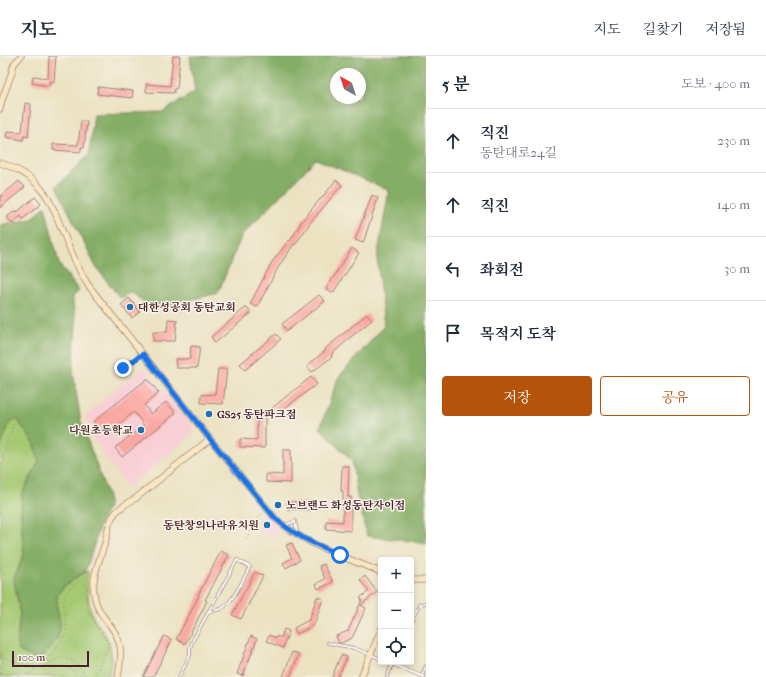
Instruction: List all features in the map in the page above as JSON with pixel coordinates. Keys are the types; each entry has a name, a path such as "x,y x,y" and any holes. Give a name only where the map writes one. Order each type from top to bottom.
{"street":[{"path":"0,108 14,64 21,56"},
{"path":"0,163 20,171 31,179 44,192 52,204 75,263 88,285 210,439 275,518 297,535 378,571"},
{"path":"118,677 122,657 118,638 113,629 99,612 93,584 95,571 110,522 116,513 124,506 210,439"},
{"path":"414,580 426,580"},
{"path":"360,677 378,637"}],"lane":[{"path":"123,368 143,354"},
{"path":"284,526 295,521 297,535"},
{"path":"178,677 190,655 190,648 193,640 208,612 237,560 250,567 228,604 220,609 208,612"},
{"path":"414,615 420,604 426,603"},
{"path":"328,643 354,648 378,658"},
{"path":"387,677 392,665"},
{"path":"397,665 422,677 426,666"}],"path":[{"path":"0,471 4,449 14,424"},
{"path":"244,542 259,517 268,510"},
{"path":"43,667 66,633 66,617 63,603 65,596 70,588 86,576 86,604 95,625 109,645 94,677"},
{"path":"0,657 6,657 30,668 57,665 64,666 71,669 79,677"},
{"path":"43,667 54,660 60,658 66,659 76,663 82,669 85,677"},
{"path":"19,677 30,674 37,668"},
{"path":"0,673 4,677"}],"shaded area":[{"name":"다원초등학교","path":"144,367 192,425 192,435 128,488 93,439 85,416 118,387"},
{"name":"동탄창의나라유치원","path":"268,512 279,529 274,538 258,532 258,521"}],"green space":[{"path":"190,56 426,56 426,544 367,536 357,496 352,461 320,428 338,378 384,326 377,258 389,190 316,159 242,235 218,293 153,309 131,292 120,298 96,267 56,186 89,155 94,114 162,112 195,92"},
{"path":"45,206 59,264 79,291 72,297 76,323 73,372 81,422 108,497 108,507 101,522 84,573 79,575 63,588 57,595 60,630 57,638 44,656 33,658 19,651 17,643 20,613 14,579 24,554 21,515 22,494 39,461 33,442 17,419 10,422 0,450 0,225 32,219"},
{"path":"17,419 33,442 39,461 22,494 21,515 24,554 14,579 20,613 17,643 60,622 57,597 61,589 88,571 90,609 93,617 109,642 111,652 108,677 0,677 0,450 10,421"}],"building":[{"path":"49,56 56,56 54,82 50,81 49,86 32,83 33,76 48,78"},
{"path":"173,56 180,56 177,88 174,89 174,93 146,92 146,84 170,86"},
{"path":"98,87 133,91 132,98 97,94"},
{"path":"25,103 31,104 28,137 24,136 23,140 6,137 7,131 22,132"},
{"path":"81,121 87,122 84,148 81,147 81,152 53,150 53,144 78,145"},
{"path":"336,180 342,185 310,223 295,245 294,244 279,266 257,307 250,304 272,262 289,240 290,241 302,221"},
{"path":"19,181 25,187 0,208 0,197"},
{"path":"372,195 378,198 363,243 355,240"},
{"path":"35,197 41,204 23,219 21,216 12,224 7,217 16,210 17,212"},
{"path":"352,248 359,253 333,293 326,289"},
{"path":"319,295 325,301 287,331 282,324"},
{"path":"129,298 140,312 132,318 121,305"},
{"path":"245,308 247,308 251,313 215,343 211,337"},
{"path":"367,314 372,320 331,355 332,357 312,372 307,366"},
{"path":"168,319 177,320 175,341 153,341 153,332 167,332"},
{"path":"276,334 281,339 245,370 240,364"},
{"path":"191,346 200,347 197,368 176,368 175,359 190,359"},
{"path":"218,369 227,369 223,404 201,403 201,395 215,394"},
{"path":"311,377 317,384 277,414 272,408"},
{"path":"147,379 159,393 144,405 151,414 166,402 176,413 122,457 115,448 144,425 134,412 105,436 93,422"},
{"path":"257,415 265,415 265,448 240,447 240,439 257,440"},
{"path":"283,450 291,450 291,483 266,482 266,474 283,475"},
{"path":"342,466 349,466 348,497 351,497 351,531 326,529 326,521 343,522 343,491 341,491"},
{"path":"287,502 311,502 311,510 287,509"},
{"path":"292,543 300,560 286,568 283,563 292,558 286,545"},
{"path":"221,551 229,555 205,600 207,601 185,644 176,639"},
{"path":"324,564 333,582 318,589 316,584 325,579 319,566"},
{"path":"255,572 263,576 241,619 232,615"},
{"path":"365,576 377,592 361,605 366,608 352,638 339,643 336,636 348,631 362,600 360,598 369,591 360,580"},
{"path":"317,597 323,599 314,625 297,634 294,628 309,620"},
{"path":"284,629 289,631 283,648 266,641 269,635 276,638 277,636 281,638"},
{"path":"164,636 172,640 153,677 143,677"},
{"path":"251,636 257,639 243,676 237,674"},
{"path":"292,652 299,654 290,677 283,677"},
{"path":"341,655 347,657 338,677 332,677"}],"place":[{"name":"대한성공회 동탄교회","path":"130,307"},
{"name":"GS25 동탄파크점","path":"209,414"},
{"name":"다원초등학교","path":"141,430"},
{"name":"노브랜드 화성동탄자이점","path":"278,505"},
{"name":"동탄창의나라유치원","path":"267,525"}],"route":[{"path":"123,368 143,354 275,518 297,535 340,555"}]}
